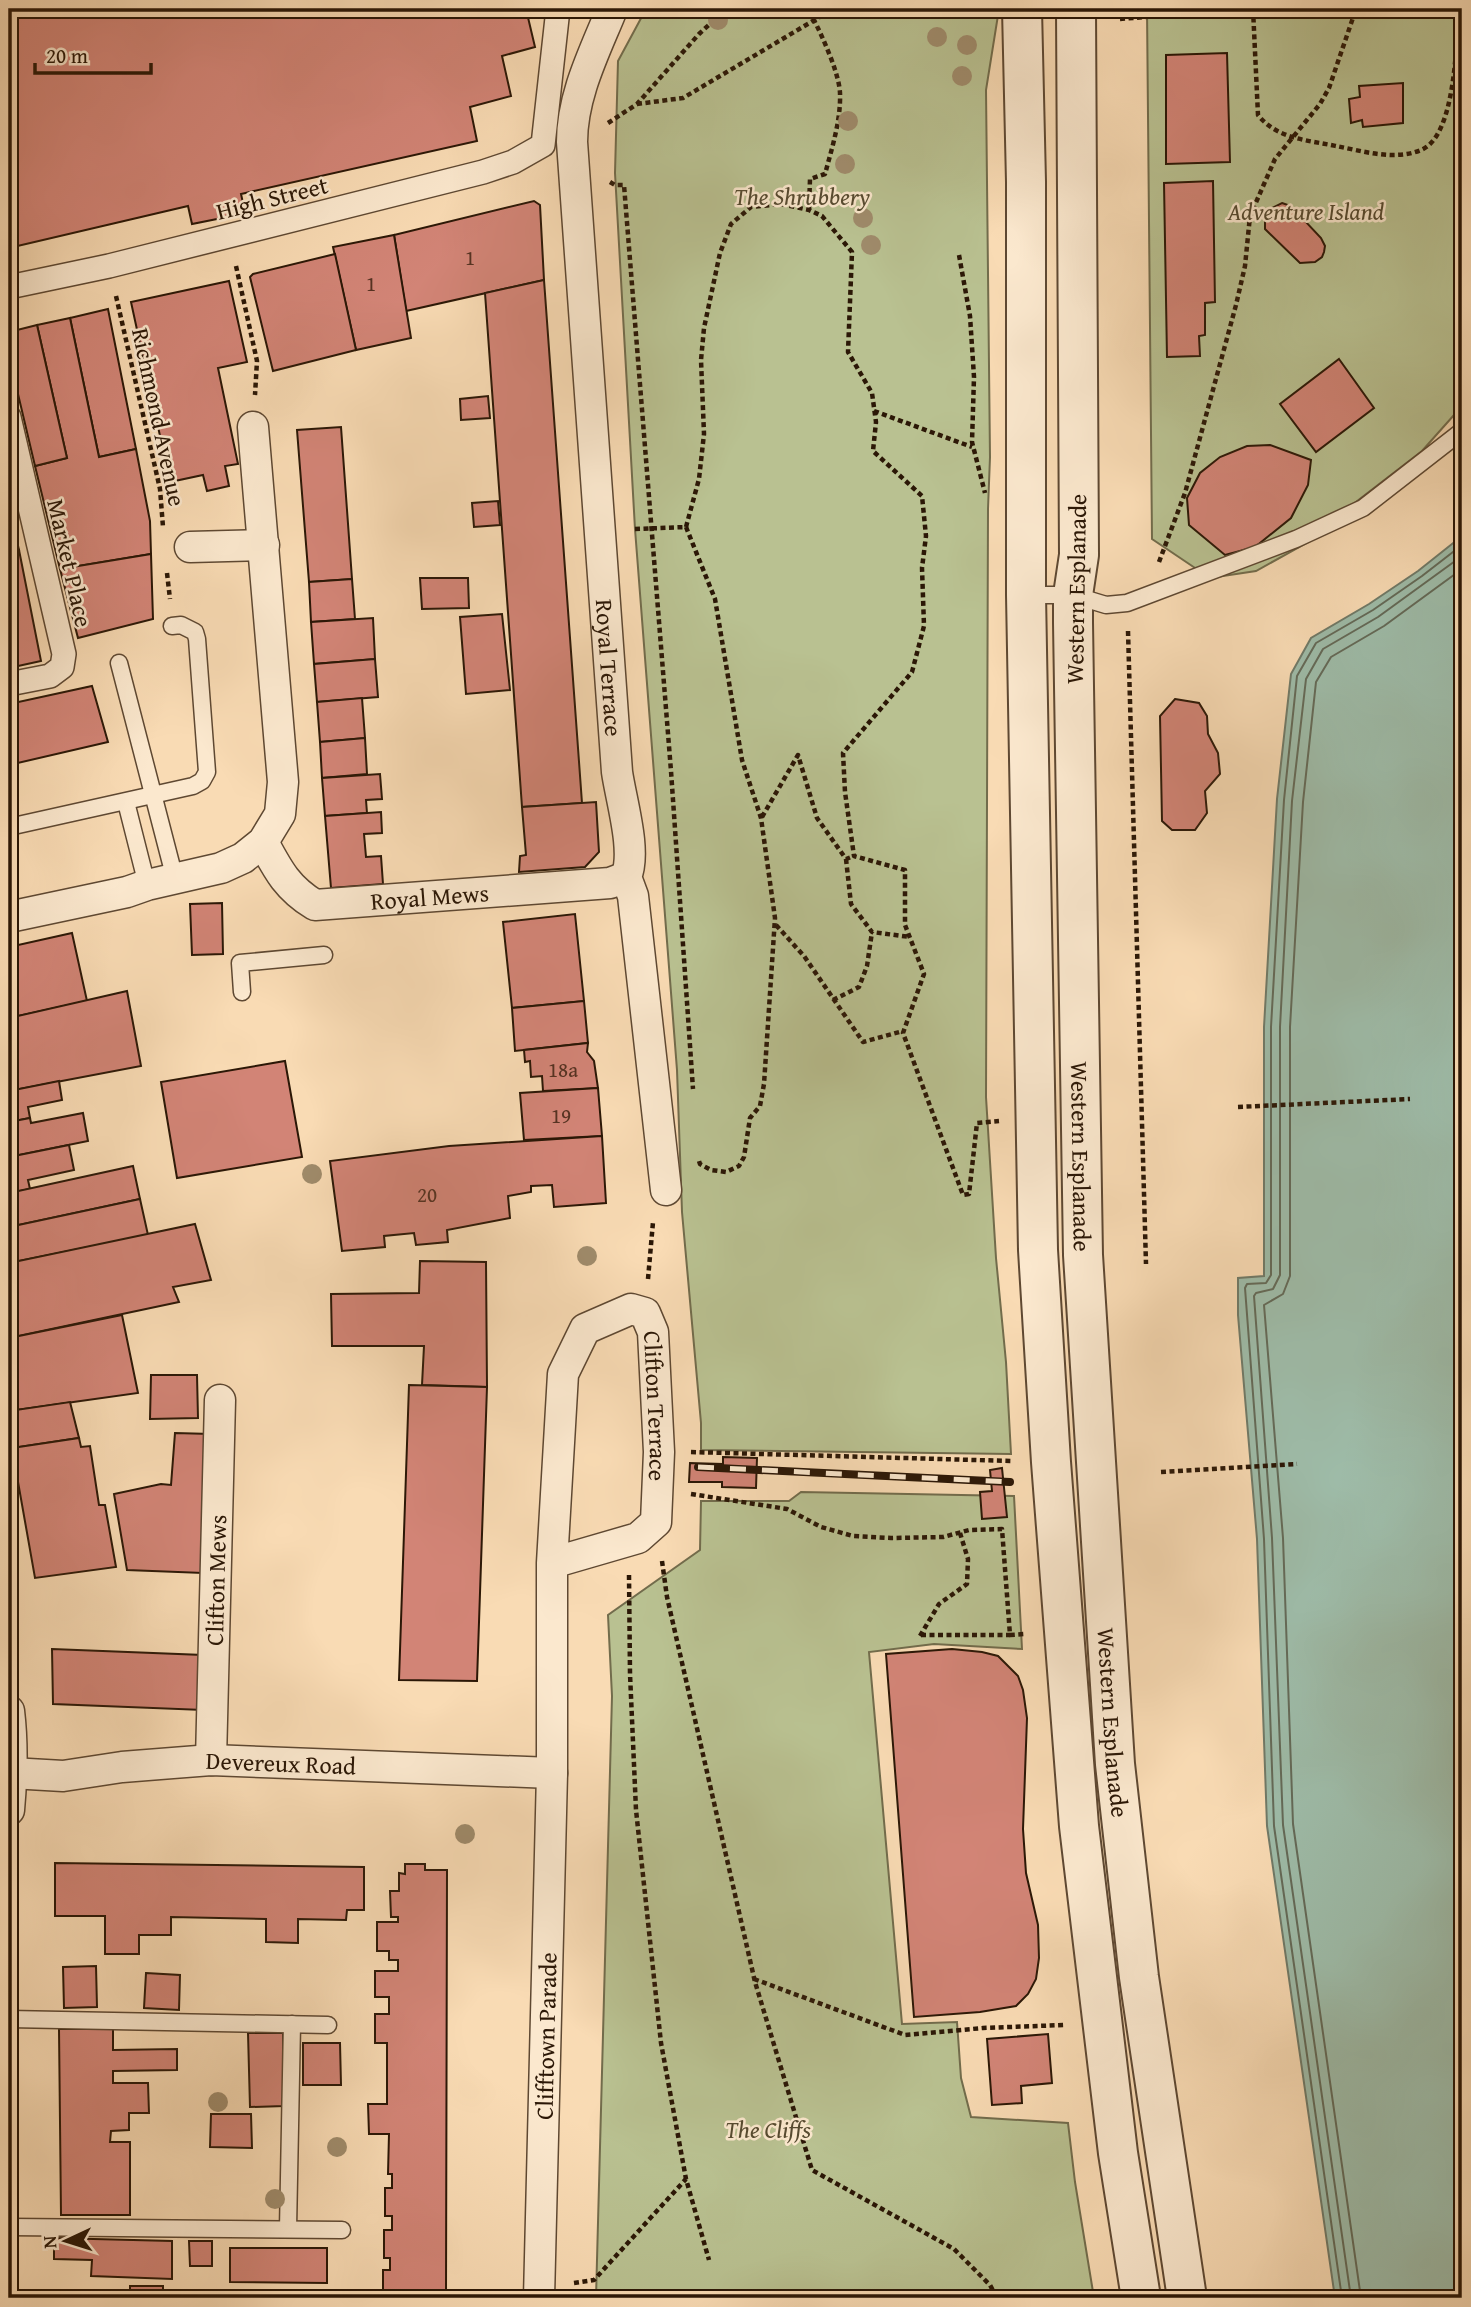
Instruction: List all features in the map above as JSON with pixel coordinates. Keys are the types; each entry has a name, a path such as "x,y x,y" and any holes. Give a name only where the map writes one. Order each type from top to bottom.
{"street":[{"name":"High Street","path":"9,288 109,266 222,231 483,172 513,162 543,145 558,9"},
{"name":"Royal Terrace","path":"612,9 581,88 572,124 572,142 617,772 629,847 630,867 625,877 633,896 666,1190"},
{"name":"Western Esplanade","path":"1022,9 1026,182 1026,594 1038,1250 1079,1826 1118,2153 1141,2298"},
{"name":"Western Esplanade","path":"1076,9 1079,555 1073,595 1077,1020 1083,1255 1115,1764 1139,1977 1187,2298"},
{"name":"Market Place","path":"9,417 64,654 62,667 50,676 9,684"},
{"path":"9,917 127,892 221,868 243,858 263,842 280,814 283,782 253,428"},
{"path":"178,549 264,545"},
{"name":"Royal Mews","path":"263,842 283,879 299,895 315,905 610,883 625,877"},
{"name":"Clifton Terrace","path":"552,1773 552,1563 563,1374 585,1329 631,1309 645,1313 653,1332 659,1452 656,1522"},
{"name":"Clifton Mews","path":"211,1760 220,1401"},
{"path":"552,1563 638,1538 656,1522"},
{"path":"9,1711 9,1810"},
{"name":"Devereux Road","path":"10,1778 63,1776 122,1767 211,1760 552,1773"},
{"name":"Clifftown Parade","path":"539,2292 552,1773"}],"lane":[{"path":"1026,594 1073,595 1106,605 1127,603 1296,539 1363,508 1462,431"},
{"path":"9,827 153,796 193,786 202,781 207,772 198,639 195,632 181,625 172,626"},
{"path":"119,663 153,796 161,882"},
{"path":"126,802 161,882"},
{"path":"242,992 240,963 324,955"},
{"path":"9,2019 328,2025"},
{"path":"288,2229 292,2024"},
{"path":"9,2227 342,2230"}],"path":[{"path":"601,127 638,104 699,35 726,9"},
{"path":"638,104 683,98 833,9"},
{"path":"908,9 924,13 935,9"},
{"path":"1120,19 1245,9"},
{"path":"1253,9 1258,115 1275,132 1367,152 1396,155 1422,150 1436,139 1443,124 1450,92 1459,9"},
{"path":"1146,1264 1127,603 1150,585 1185,493 1245,267 1250,216 1275,159 1320,104 1329,88 1356,9"},
{"path":"808,210 810,179 825,174 836,131 840,92 824,41 814,20"},
{"path":"605,179 615,186 624,185 671,771 693,1094"},
{"path":"698,1156 700,1164 711,1170 726,1172 739,1167 744,1157 750,1118 760,1106 764,1084 775,925 761,818 742,760 715,599 686,527 699,479 704,434 701,360 704,328 720,253 731,224 751,207 781,204 822,216 852,253 848,352 872,393 873,452 922,496 926,536 922,568 924,626 912,672 843,753 845,792 854,856"},
{"path":"222,231 257,361 253,428"},
{"path":"958,255 970,316 974,377 973,447 985,495"},
{"name":"Richmond Avenue","path":"109,266 160,489 178,549 172,626"},
{"path":"874,411 973,447"},
{"path":"599,530 686,527"},
{"path":"761,818 798,755 817,818 846,859 851,904 872,932 867,966 859,987 833,1000"},
{"path":"846,859 854,856 905,870 905,925 924,974 904,1031 915,1072 921,1080 963,1195 969,1194 977,1123 1003,1121"},
{"path":"775,925 804,956 863,1042 904,1031"},
{"path":"872,932 910,937"},
{"path":"1238,1107 1410,1099"},
{"path":"645,1313 655,1202 666,1190"},
{"path":"688,1452 1016,1461"},
{"path":"1161,1472 1297,1464"},
{"path":"680,1493 787,1509 821,1527 853,1536 943,1537 970,1530 1002,1529 1010,1635"},
{"path":"656,1522 667,1597 754,1978 812,2170 954,2249 990,2285 997,2298"},
{"path":"960,1533 968,1559 967,1584 939,1604 920,1636 1029,1634"},
{"path":"629,1539 630,1674 636,1810 660,2043 685,2179 709,2260"},
{"path":"754,1978 905,2035 983,2028 1066,2025"},
{"path":"539,2292 594,2280 685,2179"}],"green space":[{"name":"The Shrubbery","path":"646,9 999,9 986,90 990,457 986,1097 1011,1454 701,1450 701,1423 682,1212 677,1070 635,529 615,173 618,61"},
{"name":"Adventure Island","path":"1147,9 1462,9 1462,406 1422,451 1312,540 1256,571 1210,578 1152,539"},
{"name":"The Cliffs","path":"801,1492 1014,1496 1022,1649 934,1644 869,1652 902,2024 957,2022 961,2078 971,2117 1068,2123 1094,2298 596,2298 612,1696 608,1615 700,1550 701,1501 789,1501"}],"water":[{"path":"1462,536 1462,2298 1335,2298 1267,1826 1257,1539 1238,1315 1238,1278 1264,1276 1264,1027 1277,799 1291,674 1311,638 1418,571"}],"building":[{"path":"9,9 526,9 535,47 502,56 511,96 470,107 477,141 241,194 245,212 217,219 192,224 188,206 9,248"},
{"path":"1227,53 1230,162 1166,164 1166,55"},
{"path":"1403,83 1403,123 1363,127 1362,120 1351,123 1349,99 1360,97 1359,86"},
{"path":"1213,181 1215,302 1205,303 1205,335 1199,336 1200,356 1167,357 1164,183"},
{"path":"534,201 540,205 544,280 406,311 394,235"},
{"path":"1282,203 1291,206 1321,238 1325,246 1324,252 1315,262 1300,263 1265,229 1268,210"},
{"path":"394,235 411,338 356,350 333,247"},
{"path":"335,254 356,350 273,371 250,277 253,274"},
{"path":"544,280 582,803 522,807 485,293"},
{"path":"229,281 247,362 218,368 238,464 225,466 229,486 207,491 203,475 170,482 131,302"},
{"path":"108,309 136,449 99,457 70,318"},
{"path":"70,318 99,457 136,449 150,521 151,554 60,569 35,466 67,458 37,325"},
{"path":"37,325 67,458 35,466 9,356 9,332"},
{"path":"1339,359 1374,408 1316,452 1280,404"},
{"path":"488,396 490,418 461,420 460,399"},
{"path":"341,427 352,579 309,582 297,430"},
{"path":"1270,445 1311,460 1308,485 1291,518 1255,547 1225,555 1189,525 1187,498 1200,473 1220,457 1247,446"},
{"path":"498,501 500,525 474,527 472,503"},
{"path":"9,507 19,550 9,552"},
{"path":"19,550 41,661 9,668 9,552"},
{"path":"151,554 153,619 78,638 60,569"},
{"path":"420,578 468,578 469,608 422,609"},
{"path":"352,579 355,619 311,622 309,582"},
{"path":"502,614 510,690 466,694 460,617"},
{"path":"373,618 375,659 314,664 311,622"},
{"path":"375,659 378,697 317,702 314,664"},
{"path":"92,686 108,742 9,765 9,704"},
{"path":"362,698 365,738 320,742 317,702"},
{"path":"1175,699 1199,703 1207,716 1208,734 1218,753 1220,774 1205,791 1207,813 1195,830 1172,830 1162,821 1160,716"},
{"path":"365,738 367,774 322,778 320,742"},
{"path":"380,774 382,799 366,800 367,813 325,816 322,778"},
{"path":"596,802 599,852 585,867 519,872 520,856 526,855 522,807"},
{"path":"381,812 382,833 364,834 366,857 381,856 383,884 331,888 325,816"},
{"path":"222,903 223,954 192,955 190,904"},
{"path":"575,914 584,1001 512,1008 503,922"},
{"path":"72,933 87,1001 9,1018 9,947"},
{"path":"127,991 141,1066 9,1091 9,1018"},
{"path":"584,1001 588,1043 515,1051 512,1008"},
{"path":"588,1043 587,1052 594,1061 598,1088 543,1091 542,1076 531,1077 530,1061 525,1062 524,1050"},
{"path":"285,1061 302,1157 177,1178 161,1082"},
{"path":"59,1081 62,1100 28,1107 30,1118 9,1122 9,1091"},
{"path":"598,1088 602,1136 524,1140 520,1093"},
{"path":"83,1113 88,1141 9,1157 9,1122 30,1118 31,1123"},
{"path":"602,1136 606,1203 554,1207 552,1185 531,1186 531,1192 508,1196 510,1218 447,1230 448,1242 416,1245 414,1233 384,1236 385,1247 342,1251 330,1161 449,1146"},
{"path":"69,1145 74,1170 28,1180 30,1189 9,1193 9,1157"},
{"path":"133,1166 140,1199 9,1227 9,1193"},
{"path":"140,1199 148,1235 9,1263 9,1227"},
{"path":"195,1224 211,1280 173,1287 179,1302 9,1338 9,1263"},
{"path":"420,1261 486,1262 487,1387 422,1385 424,1346 332,1346 331,1294 419,1293"},
{"path":"122,1315 138,1393 9,1411 9,1338"},
{"path":"151,1375 197,1375 198,1418 150,1419"},
{"path":"409,1385 487,1387 477,1681 399,1680"},
{"path":"70,1402 79,1438 12,1448 9,1411"},
{"path":"175,1433 211,1434 203,1573 127,1570 114,1494 161,1484 171,1485"},
{"path":"79,1438 81,1447 90,1446 99,1505 105,1505 116,1567 35,1578 12,1448"},
{"path":"723,1457 757,1458 756,1488 722,1487 722,1482 689,1482 690,1463 723,1464"},
{"path":"1002,1468 1007,1517 982,1519 980,1492 992,1491 990,1470"},
{"path":"52,1649 203,1655 203,1710 53,1704"},
{"path":"952,1649 998,1656 1018,1676 1023,1690 1027,1718 1023,1829 1026,1873 1038,1925 1039,1958 1036,1979 1028,1994 1016,2006 980,2012 914,2017 886,1654"},
{"path":"55,1863 364,1867 364,1910 347,1910 346,1920 298,1919 298,1943 266,1942 266,1919 171,1917 171,1935 139,1935 139,1954 105,1954 105,1916 55,1916"},
{"path":"405,1864 425,1864 425,1870 447,1870 446,2298 383,2298 383,2270 390,2270 390,2258 384,2258 384,2230 392,2230 392,2216 385,2216 385,2188 392,2188 392,2174 388,2174 389,2134 369,2134 368,2104 387,2104 387,2043 375,2043 375,2014 389,2014 389,1997 375,1997 375,1971 398,1971 398,1960 389,1960 389,1951 377,1951 377,1922 398,1922 398,1917 391,1917 390,1891 399,1891 399,1873 405,1874"},
{"path":"96,1966 97,2007 64,2008 63,1967"},
{"path":"146,1973 180,1975 179,2010 144,2008"},
{"path":"59,2029 113,2029 113,2050 177,2049 177,2070 113,2071 113,2083 148,2083 149,2113 129,2113 129,2130 111,2131 110,2142 130,2142 130,2215 61,2215"},
{"path":"248,2033 283,2033 284,2106 250,2107"},
{"path":"1048,2034 1052,2083 1021,2086 1022,2103 992,2105 987,2039"},
{"path":"303,2043 340,2043 341,2085 303,2085"},
{"path":"211,2114 251,2114 252,2148 210,2147"},
{"path":"54,2238 172,2241 172,2279 91,2276 92,2260 54,2259"},
{"path":"189,2241 212,2241 212,2266 190,2266"},
{"path":"230,2248 327,2248 327,2283 230,2282"},
{"path":"130,2286 163,2286 163,2298 130,2298"}],"railway":[{"path":"698,1467 1010,1482"}]}
